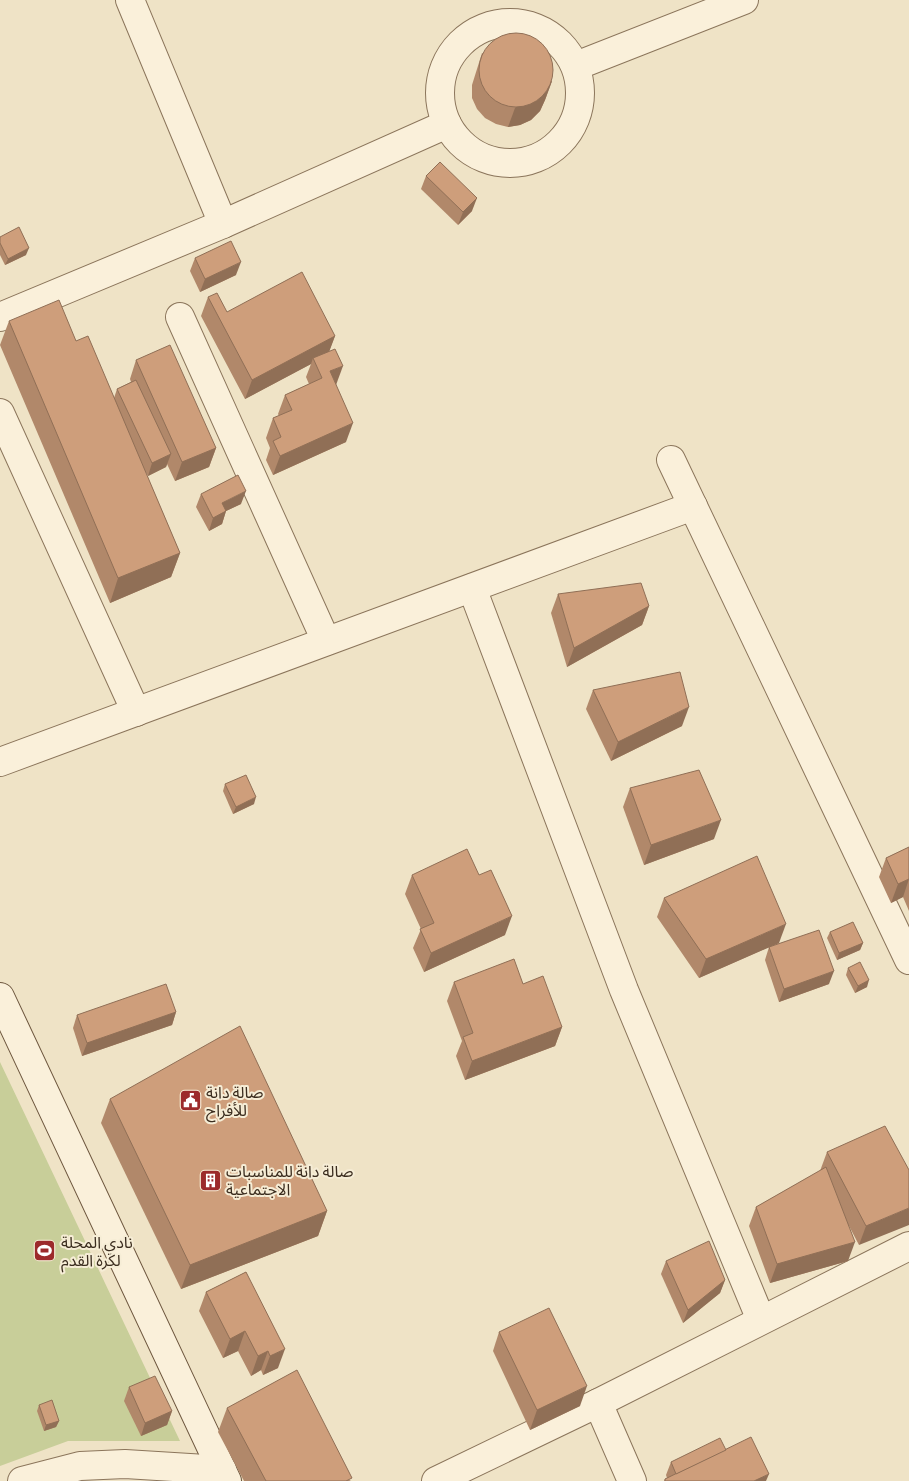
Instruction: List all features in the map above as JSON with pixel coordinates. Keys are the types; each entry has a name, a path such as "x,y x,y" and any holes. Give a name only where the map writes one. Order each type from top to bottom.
{"street":[{"path":"130,0 223,224"},
{"path":"576,66 744,0"},
{"path":"503,23 525,24 546,32 564,46 576,66 581,86 579,108 571,128 558,145 540,157 519,163 490,160 477,155 459,142 447,124 440,103 441,80 448,59 462,41 481,29 503,23"},
{"path":"0,317 223,224 447,124"},
{"path":"180,317 326,641"},
{"path":"0,413 136,712"},
{"path":"671,460 909,960"},
{"path":"0,762 693,506"},
{"path":"472,588 624,990 761,1320"},
{"path":"0,998 224,1476"},
{"path":"436,1481 598,1403 909,1246"},
{"path":"598,1403 632,1481"},
{"path":"22,1481 80,1466 125,1464 224,1476"}],"green space":[{"name":"نادي المحلة لكرة القدم","path":"0,1062 180,1441 68,1441 0,1466"}],"building":[{"path":"509,33 523,33 537,39 547,49 553,63 551,84 537,101 523,107 509,107 495,101 485,91 479,77 479,63 485,49 495,39"},
{"path":"440,162 477,198 463,212 426,176"},
{"path":"19,227 29,248 8,259 0,243 0,237"},
{"path":"231,241 241,262 205,279 195,258"},
{"path":"302,272 335,336 252,380 208,297 217,293 227,312"},
{"path":"59,300 76,341 88,336 180,553 118,578 9,321"},
{"path":"170,345 216,448 182,462 136,360"},
{"path":"335,349 343,366 330,371 353,423 280,456 273,441 281,437 273,418 292,410 285,395 322,378 313,358"},
{"path":"136,380 171,454 152,463 117,389"},
{"path":"238,475 246,491 222,503 226,511 213,518 201,494"},
{"path":"641,583 649,606 574,648 558,594"},
{"path":"680,672 689,707 618,742 593,690"},
{"path":"699,770 721,820 651,845 630,788"},
{"path":"246,775 256,797 236,807 225,784"},
{"path":"909,847 909,879 898,884 886,858"},
{"path":"467,849 479,875 491,870 512,916 431,953 420,929 434,923 412,875"},
{"path":"757,856 786,924 706,959 664,898"},
{"path":"853,922 863,943 839,953 830,932"},
{"path":"819,930 834,971 784,989 769,947"},
{"path":"514,959 523,984 543,976 562,1027 472,1061 463,1037 473,1033 454,982"},
{"path":"860,962 869,980 858,986 848,968"},
{"path":"166,984 176,1012 87,1043 77,1015"},
{"name":"صالة دانة للمناسبات الاجتماعية","path":"240,1026 327,1211 190,1265 110,1099"},
{"path":"885,1126 909,1170 909,1208 866,1226 827,1152"},
{"path":"826,1167 855,1242 777,1264 756,1207"},
{"path":"709,1241 725,1280 688,1310 666,1261"},
{"path":"246,1272 285,1349 270,1356 268,1351 258,1356 245,1331 230,1339 206,1292"},
{"path":"549,1308 587,1386 537,1410 499,1332"},
{"path":"297,1370 352,1478 346,1481 266,1481 227,1408"},
{"path":"155,1376 172,1411 145,1423 129,1387"},
{"path":"52,1400 59,1421 46,1425 39,1405"},
{"path":"751,1437 769,1474 754,1481 665,1481 665,1479"},
{"path":"720,1438 726,1450 676,1474 671,1462"}],"place":[{"name":"صالة دانة للأفراح","path":"190,1101"},
{"name":"صالة دانة للمناسبات الاجتماعية","path":"210,1180"},
{"name":"نادي المحلة لكرة القدم","path":"45,1251"}]}
